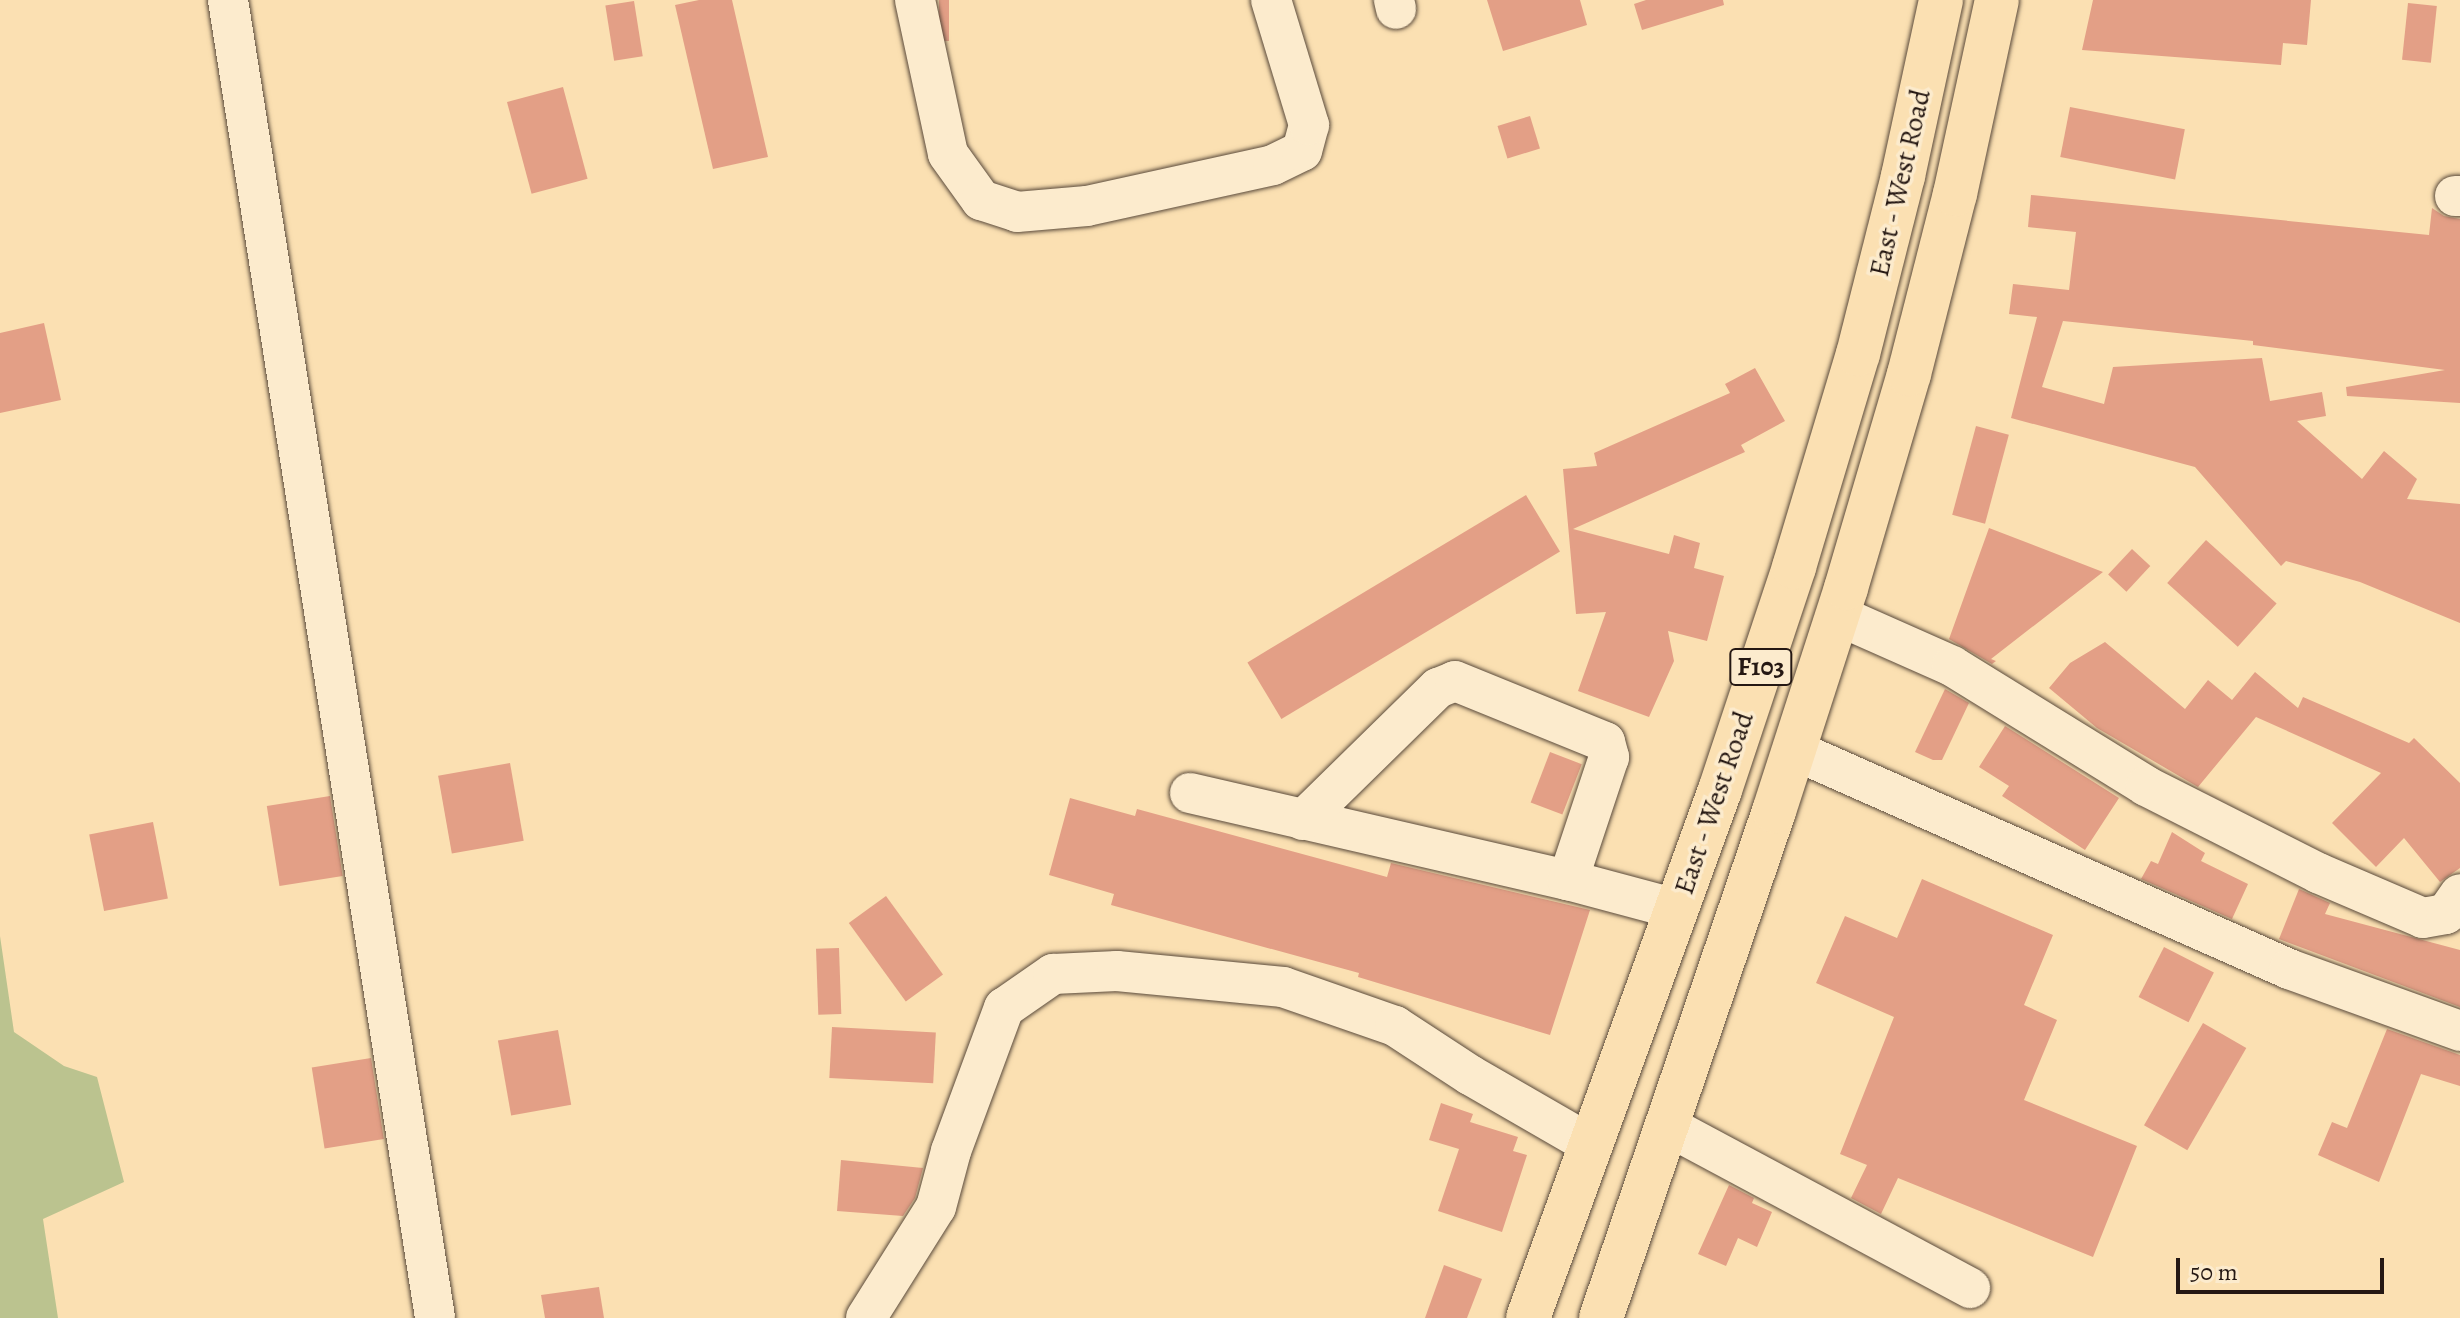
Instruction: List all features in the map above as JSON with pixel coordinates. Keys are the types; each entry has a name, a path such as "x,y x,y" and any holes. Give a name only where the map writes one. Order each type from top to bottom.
{"main road":[{"name":"East - West Road","path":"1528,1318 1786,593 1858,354 1903,176 1941,0"},
{"name":"East - West Road","path":"1601,1318 1837,615 1909,374 1955,194 1997,0"}],"street":[{"path":"228,0 435,1318"},
{"path":"915,0 948,154 981,200 1017,212 1087,206 1273,165 1302,151 1309,125 1271,0"},
{"path":"1837,615 1952,666 2146,786 2318,873 2423,918 2446,914 2460,894"},
{"path":"1303,820 1438,688 1455,681 1605,742 1609,757 1568,880"},
{"path":"1794,750 2289,969 2460,1031"},
{"path":"1190,793 1568,880 1676,909"},
{"path":"866,1318 936,1207 951,1151 1004,1008 1053,974 1117,971 1283,987 1395,1026 1470,1075 1591,1145"},
{"path":"1666,1125 1970,1288"}],"green space":[{"path":"0,936 14,1032 64,1066 97,1077 124,1182 43,1219 58,1318 0,1318"}],"building":[{"path":"699,0 732,0 768,157 713,169 675,5"},
{"path":"939,0 949,0 949,41 939,41"},
{"path":"1487,0 1580,0 1587,25 1503,51"},
{"path":"1646,0 1723,0 1724,5 1642,30 1634,4"},
{"path":"2093,0 2311,0 2307,45 2283,43 2281,65 2082,50"},
{"path":"634,1 643,56 614,61 605,6"},
{"path":"2408,3 2437,6 2431,63 2402,60"},
{"path":"563,87 588,179 532,194 507,102"},
{"path":"2070,107 2185,129 2175,179 2060,157"},
{"path":"1530,116 1540,149 1507,158 1497,126"},
{"path":"2031,195 2429,235 2432,208 2444,216 2460,219 2460,403 2347,396 2346,387 2445,370 2253,345 2253,341 2063,321 2042,387 2104,404 2113,367 2262,358 2270,401 2322,392 2326,416 2297,421 2362,479 2384,451 2417,479 2407,499 2460,504 2460,623 2360,582 2286,561 2281,566 2195,467 2011,418 2037,317 2009,314 2013,284 2069,290 2076,232 2028,227"},
{"path":"44,323 61,400 0,413 0,333"},
{"path":"1755,368 1785,421 1741,445 1745,452 1573,529 1669,554 1674,535 1700,543 1694,568 1724,576 1707,641 1668,631 1674,661 1649,717 1578,691 1606,612 1576,614 1563,469 1597,466 1594,453 1730,393 1725,384"},
{"path":"1976,426 2009,435 1985,524 1952,515"},
{"path":"1526,495 1560,552 1281,719 1247,662"},
{"path":"1989,528 2103,572 1991,659 1996,661 1992,664 1949,639"},
{"path":"2206,540 2277,604 2238,647 2167,583"},
{"path":"2132,549 2150,566 2126,592 2108,575"},
{"path":"2105,642 2185,709 2208,680 2232,700 2255,672 2298,708 2303,697 2409,743 2414,738 2460,783 2460,868 2440,882 2404,838 2376,867 2332,823 2381,773 2256,717 2198,787 2097,728 2049,688 2070,663"},
{"path":"1945,689 1969,703 1942,760 1933,760 1915,752"},
{"path":"2005,726 2119,798 2085,850 2002,796 2009,786 1979,767"},
{"path":"1550,752 1582,764 1562,815 1531,802"},
{"path":"510,763 524,841 452,853 438,776"},
{"path":"330,796 343,876 279,886 267,806"},
{"path":"1070,798 1135,816 1137,809 1387,877 1391,863 1590,910 1550,1035 1358,977 1359,973 1111,905 1114,894 1049,875"},
{"path":"153,822 168,899 104,911 89,834"},
{"path":"2172,832 2205,853 2201,861 2248,884 2232,919 2141,879 2151,861 2158,864"},
{"path":"1922,879 2053,935 2024,1005 2057,1020 2024,1100 2137,1146 2093,1257 1898,1178 1881,1214 1851,1198 1867,1165 1840,1154 1894,1017 1816,983 1845,916 1897,938"},
{"path":"2299,889 2330,903 2325,914 2460,950 2460,1007 2279,939"},
{"path":"886,896 943,974 906,1002 849,923"},
{"path":"2164,947 2214,972 2188,1022 2139,997"},
{"path":"839,948 841,1014 818,1015 816,949"},
{"path":"2203,1023 2246,1048 2187,1150 2144,1125"},
{"path":"832,1027 936,1032 933,1083 829,1078"},
{"path":"2387,1029 2460,1055 2460,1086 2421,1074 2379,1182 2318,1155 2332,1122 2347,1128"},
{"path":"558,1030 571,1105 511,1115 498,1041"},
{"path":"371,1058 384,1139 325,1148 312,1067"},
{"path":"1441,1103 1473,1114 1470,1122 1518,1137 1513,1151 1527,1155 1502,1232 1438,1211 1459,1149 1429,1140"},
{"path":"841,1160 923,1168 915,1198 903,1216 837,1211"},
{"path":"1729,1185 1754,1198 1752,1203 1772,1212 1757,1247 1738,1238 1726,1266 1698,1254"},
{"path":"1444,1265 1482,1279 1467,1318 1425,1318"},
{"path":"599,1287 604,1318 545,1318 541,1295"}]}
